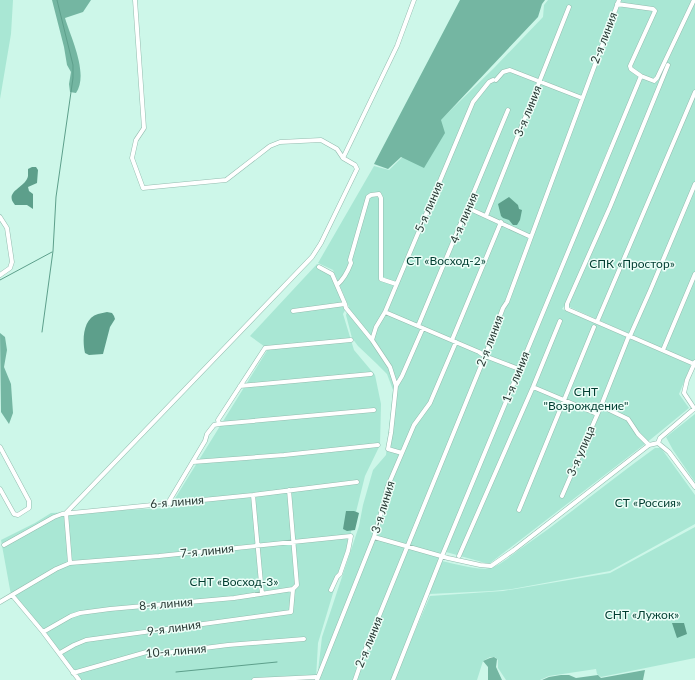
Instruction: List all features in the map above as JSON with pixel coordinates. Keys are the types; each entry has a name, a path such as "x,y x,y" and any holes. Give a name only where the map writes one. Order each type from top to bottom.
{"street":[{"path":"70,563 66,513 312,257 321,243 357,169 355,165 343,158 337,149 321,140 280,142 270,146 226,180 143,188 132,158 136,140 144,128 135,0"},
{"path":"343,158 397,46 414,0"},
{"path":"618,2 653,9 655,11 655,14 630,66 631,70 654,81 657,78 694,0"},
{"name":"2-я линия","path":"355,680 366,648 532,237 618,2"},
{"name":"3-я линия","path":"486,216 569,7"},
{"path":"658,443 660,438 695,408 684,393 687,380 695,363 629,337 567,309 668,65"},
{"name":"5-я линия","path":"372,340 376,327 385,312 473,102 489,82 495,80 503,72 510,70 540,81"},
{"name":"1-я линия","path":"393,680 442,556 641,76"},
{"path":"540,81 582,98"},
{"path":"598,322 695,92"},
{"name":"4-я линия","path":"418,326 508,110"},
{"name":"3-я улица","path":"562,496 695,184"},
{"path":"337,285 345,277 350,266 350,260 368,197 375,193 381,198 382,279 396,284"},
{"path":"468,208 532,237"},
{"path":"0,217 7,228 12,262 8,270 0,275"},
{"name":"3-я линия","path":"317,678 374,537 384,504 387,488 414,425 430,403 500,222"},
{"path":"319,267 332,274 345,306 372,340 390,367 396,386 388,449 402,453"},
{"path":"663,350 695,274"},
{"path":"293,311 345,306"},
{"path":"385,312 454,341 485,356 519,369"},
{"path":"459,556 533,387 560,321"},
{"path":"519,510 594,327"},
{"path":"396,386 402,376 423,328"},
{"path":"219,424 218,420 265,348 351,340"},
{"path":"240,386 371,374"},
{"path":"533,387 597,414"},
{"path":"601,406 628,419 638,434 649,445"},
{"path":"168,503 205,441 207,434 214,425 374,410"},
{"path":"374,537 442,556 480,565 491,566 649,445 658,443"},
{"path":"658,443 669,452 695,487"},
{"path":"193,462 284,455 378,445"},
{"path":"0,447 30,501 29,508 18,515 14,514 0,489"},
{"name":"6-я линия","path":"4,545 54,517 66,513 253,495 357,482"},
{"path":"289,490 297,585 293,589"},
{"path":"253,495 262,594"},
{"name":"7-я линия","path":"0,602 56,569 70,563 351,536 348,551 340,574 336,577 331,590"},
{"name":"8-я линия","path":"43,632 71,616 80,613 234,598 293,589"},
{"name":"9-я линия","path":"60,654 74,644 86,640 291,612 293,589"},
{"path":"12,595 43,632 79,680"},
{"name":"10-я линия","path":"73,673 150,651 157,654 304,639"},
{"path":"254,680 317,678"}],"green space":[{"path":"0,0 13,0 11,34 0,99"},
{"name":"СТ «Восход-2»","path":"548,0 695,0 695,363 565,305 562,309 691,365 679,394 689,408 645,444 489,564 446,552 612,145 610,144 391,680 317,680 322,637 359,526 363,505 373,470 386,455 393,390 387,374 358,346 352,338 346,315 349,307 333,270 318,263 374,166 389,170 494,68 543,17 544,5"},
{"name":"СНТ «Восход-3»","path":"317,264 333,273 347,306 343,314 354,350 375,375 381,404 380,445 365,476 349,540 318,643 316,679 78,680 11,595 1,540 51,513 169,508 268,349 250,336"},
{"path":"695,414 695,482 666,437"},
{"name":"СТ «Россия»","path":"655,448 661,448 695,495 695,524 610,571 512,589 429,594 441,561 485,569 498,565"},
{"name":"СНТ «Лужок»","path":"695,527 695,658 601,677 597,674 596,669 549,676 540,680 506,680 498,668 498,660 495,657 490,657 483,661 477,680 394,680 430,596 503,591 610,573"}],"shaded area":[{"path":"52,0 91,0 83,12 65,18 80,66 80,85 76,93 70,92 69,84 71,72 67,65"},
{"path":"460,0 545,0 542,4 538,17 441,120 445,133 424,168 401,157 388,169 374,164"},
{"path":"36,167 38,170 37,183 28,187 29,191 33,194 33,209 27,205 15,205 12,200 13,193 26,180 28,176 28,169"},
{"path":"509,197 518,205 519,209 522,210 520,220 517,225 513,225 509,220 501,216 498,204"},
{"path":"107,312 112,313 115,319 110,327 103,354 89,355 85,353 84,336 89,320 93,316"},
{"path":"0,333 5,337 7,350 4,367 11,384 13,413 9,424 1,412"},
{"path":"346,511 354,511 359,513 355,530 347,531 343,529"},
{"path":"672,623 684,623 687,634 677,638"},
{"path":"494,657 497,659 496,667 502,680 488,680 488,667 483,661"},
{"path":"645,670 643,680 542,680 561,675 569,675 576,678 598,675 601,678"}],"waterway":[{"path":"42,332 53,251 56,197 73,78 73,65 57,0"},
{"path":"0,280 52,252"},
{"path":"176,672 277,662"}],"park label":[{"name":"СПК «Простор»","path":"632,264"},
{"name":"СНТ \"Возрождение\"","path":"586,399"}]}
